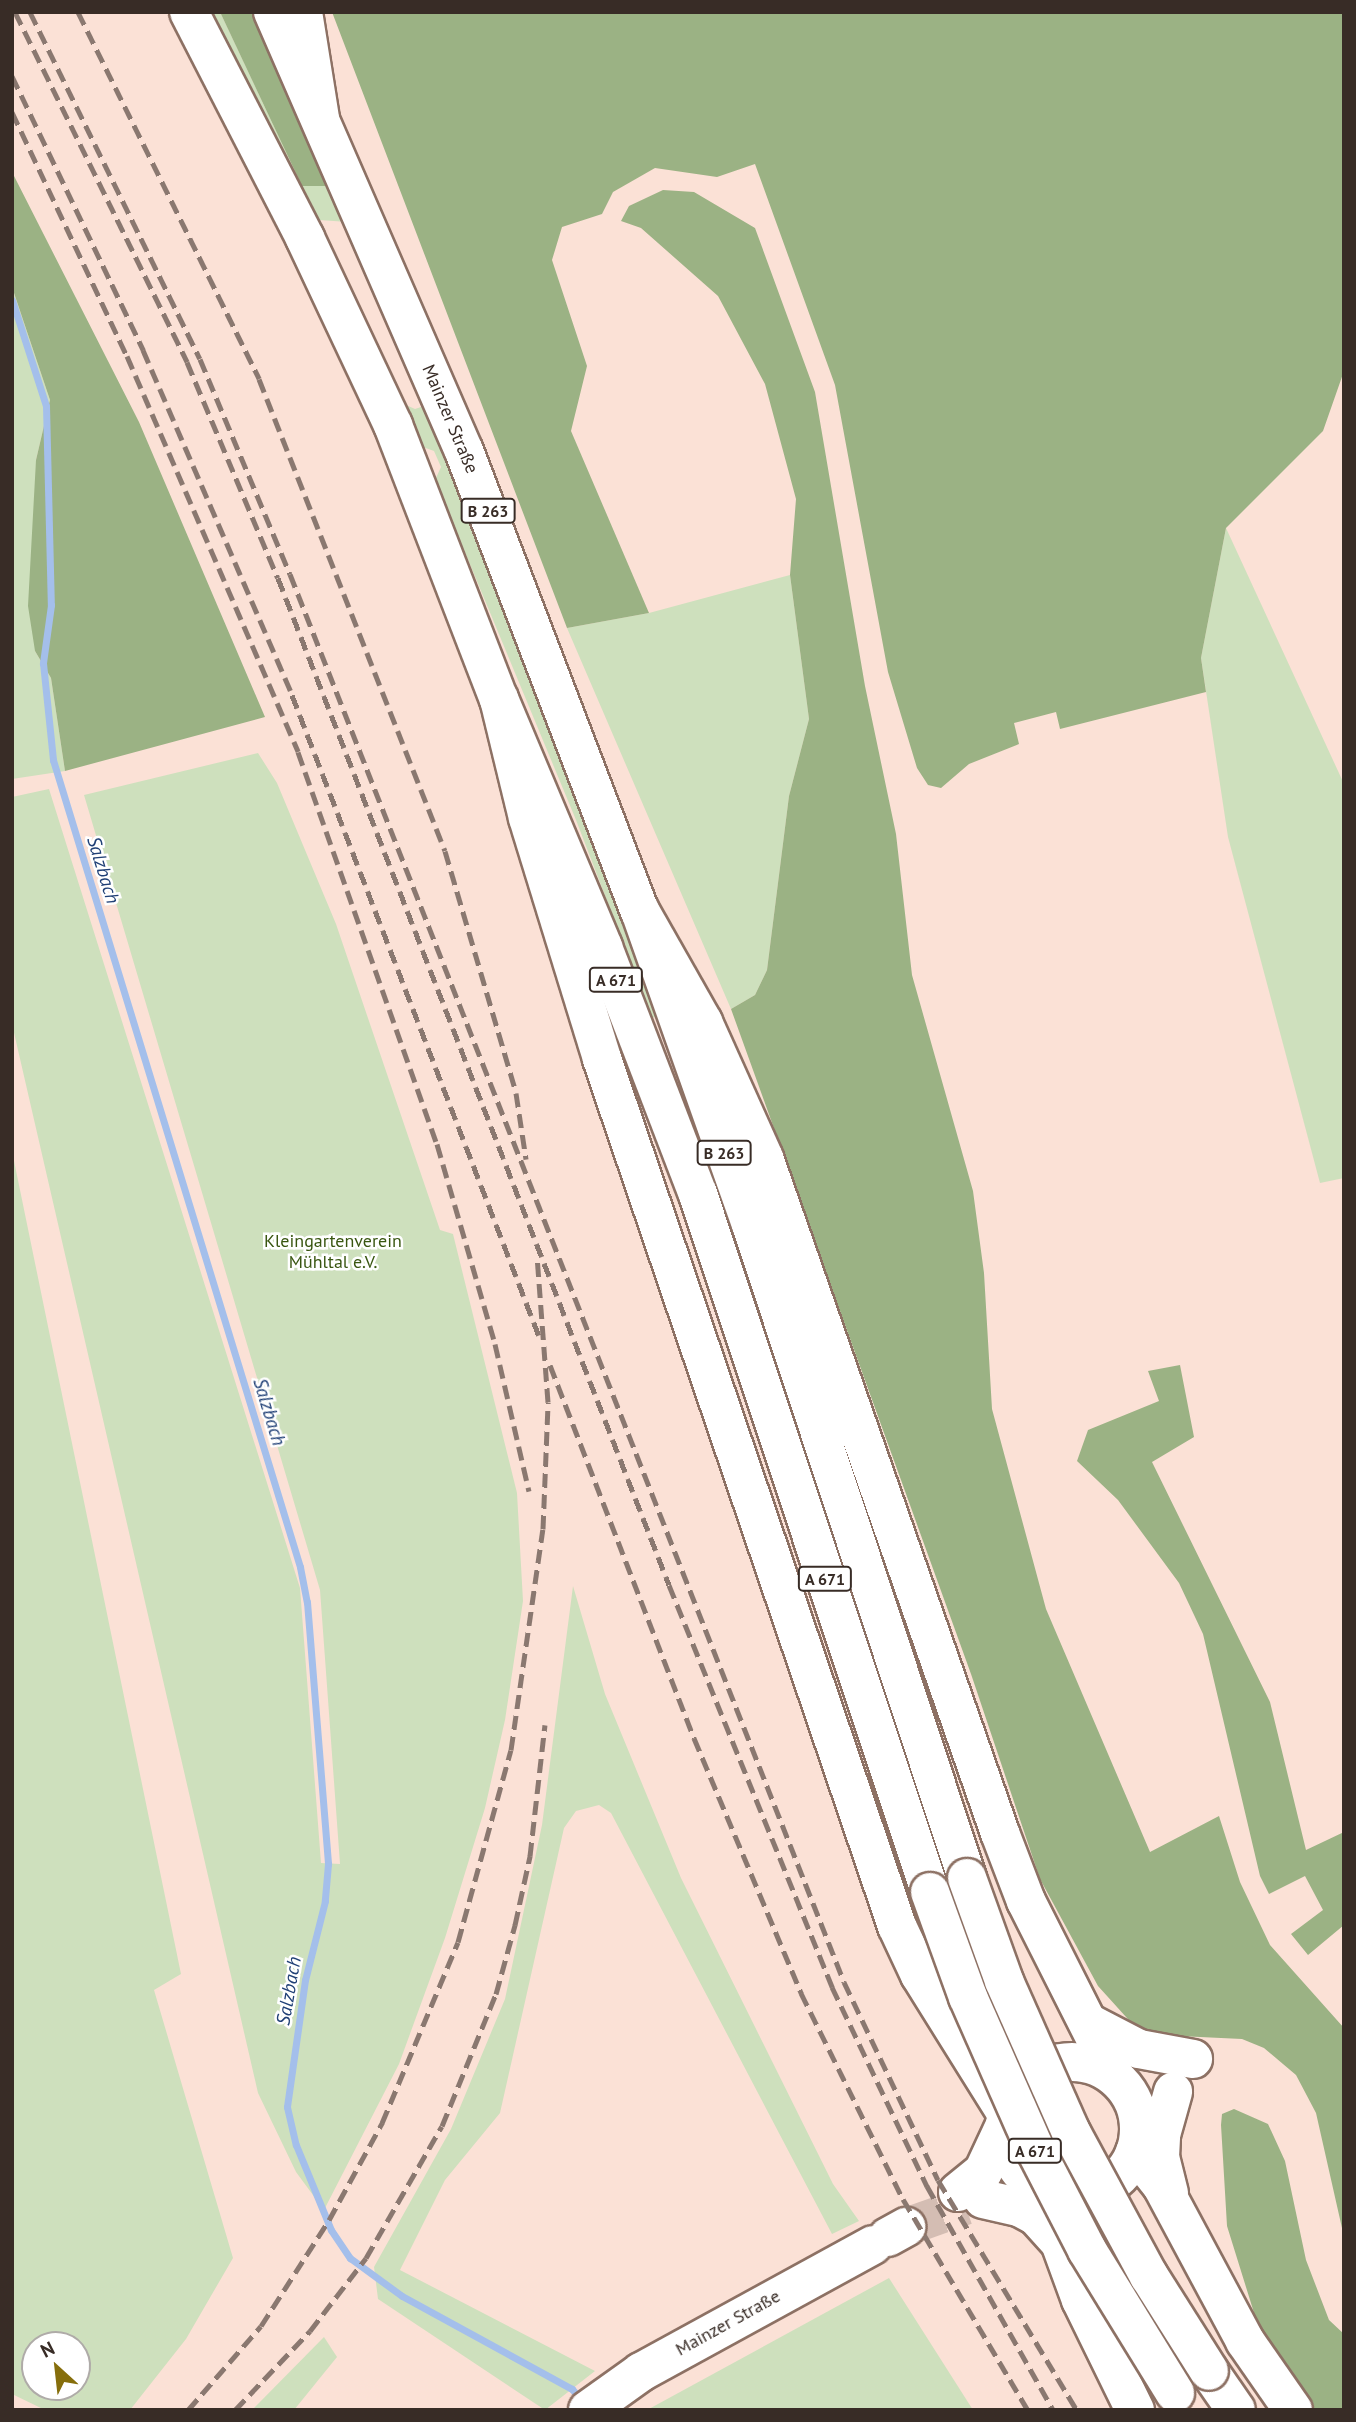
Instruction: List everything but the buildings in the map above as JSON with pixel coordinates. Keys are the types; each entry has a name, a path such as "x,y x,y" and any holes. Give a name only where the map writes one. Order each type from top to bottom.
{"main road":[{"path":"188,12 305,238 393,425 499,699 528,818 602,1059 892,1913 920,1975 953,2029 990,2122 1001,2131 1011,2158 1036,2185 1104,2353 1135,2410"},
{"name":"Mainzer Straße","path":"273,12 464,451 640,911"},
{"path":"303,12 320,117"},
{"name":"A 671","path":"499,699 603,947 698,1194 930,1892 972,2008 1035,2151 1087,2250 1181,2401"},
{"name":"B 263","path":"640,911 806,1396"},
{"name":"B 263","path":"640,911 703,1022 764,1158 1000,1833 1026,1901 1089,2023"},
{"name":"A 671","path":"806,1396 1004,1981 1071,2132 1149,2276 1236,2410"},
{"path":"1089,2023 1139,2049 1193,2059"},
{"path":"1089,2023 1115,2077 1134,2103 1137,2143 1239,2330 1293,2410"},
{"path":"969,2199 1020,2086 1043,2068 1080,2063 1115,2077"},
{"path":"1173,2092 1165,2112 1160,2157 1173,2205"},
{"path":"969,2199 1036,2185 1065,2195 1090,2193 1112,2182 1137,2143"},
{"path":"969,2199 1002,2201 1036,2216 1060,2244"},
{"name":"Mainzer Straße","path":"598,2402 889,2236"}],"green space":[{"path":"207,12 220,12 302,186 332,186 348,222 319,220 406,405 415,409 424,406 586,815 658,1016 652,1018 576,820 435,480 441,467 434,451 420,446"},
{"path":"220,12 253,12 332,186 302,186"},
{"path":"332,12 1344,12 1344,371 1323,431 1226,528 1201,658 1206,692 1060,729 1056,712 1014,723 1019,744 969,764 941,788 928,785 917,768 888,672 835,385 755,164 717,177 655,168 613,192 602,214 562,227 552,260 587,366 571,431 649,613 567,628"},
{"path":"12,172 139,422 265,717 65,771 51,678 35,651 28,606 36,460 50,400 12,287"},
{"path":"663,190 694,192 755,228 815,392 865,686 896,834 912,975 973,1191 984,1273 992,1409 1046,1609 1150,1852 1219,1816 1240,1882 1270,1945 1344,2028 1344,2237 1316,2113 1296,2075 1264,2048 1242,2039 1158,2035 1136,2028 1098,1986 1040,1879 971,1674 731,1009 755,995 767,970 789,796 809,719 790,575 796,499 765,384 718,296 641,228 621,221 629,206"},
{"path":"12,287 50,400 36,460 35,651 51,678 65,771 12,779"},
{"path":"1226,528 1344,784 1344,1178 1320,1183 1228,837 1201,658"},
{"path":"790,575 809,719 789,796 767,970 755,995 731,1009 567,628 649,613"},
{"name":"Kleingartenverein Mühltal e.V.","path":"258,753 277,783 336,924 440,1230 453,1234 517,1493 523,1601 505,1720 485,1808 445,1938 399,2064 324,2210 296,2172 258,2093 12,1024 12,797 49,789 300,1588 321,1863 340,1864 320,1590 84,795"},
{"path":"12,1151 181,1974 154,1990 233,2258 186,2339 130,2410 45,2410 26,2401 91,2401 91,2331 21,2331 21,2398 12,2394"},
{"path":"1180,1365 1194,1437 1152,1462 1270,1702 1306,1850 1344,1832 1344,1925 1308,1955 1291,1934 1323,1910 1305,1876 1269,1894 1260,1876 1203,1634 1179,1583 1118,1500 1077,1461 1088,1430 1159,1401 1148,1371"},
{"path":"573,1586 605,1694 681,1878 833,2184 859,2221 832,2234 611,1813 599,1805 576,1811 564,1828 500,2113 445,2180 400,2270 595,2371 545,2410 378,2299 374,2267 451,2129 505,1999 542,1825"},
{"path":"1234,2109 1268,2124 1285,2161 1306,2260 1329,2320 1344,2334 1342,2410 1310,2410 1255,2316 1227,2226 1221,2125 1222,2114"},
{"path":"889,2278 973,2410 647,2410"},
{"path":"324,2337 337,2357 294,2410 252,2410"}],"waterway":[{"name":"Salzbach","path":"12,300 46,406 51,605 43,663 53,760 300,1567 307,1602 328,1864 325,1901 305,1980 287,2107 296,2145 331,2230 350,2258 402,2296 572,2389 582,2401"}],"tunnel":[{"path":"906,2227 965,2206"}],"railway":[{"path":"15,12 187,362 278,578 669,1585 832,1987 927,2186 1053,2410"},
{"path":"30,12 200,359 290,574 844,1982 938,2180 1077,2410"},
{"path":"78,12 259,379 445,851 516,1093 526,1159"},
{"path":"12,76 143,350 292,695 539,1336"},
{"path":"12,112 127,356 298,752 437,1144 495,1344 529,1491"},
{"path":"188,2410 261,2326 329,2220 382,2123 458,1942 511,1750 543,1529 548,1402 537,1257"},
{"path":"550,1365 694,1738 801,1993 903,2199 1028,2410"},
{"path":"235,2410 310,2331 366,2258 442,2126 496,1994 515,1925 530,1856 545,1725"}]}
